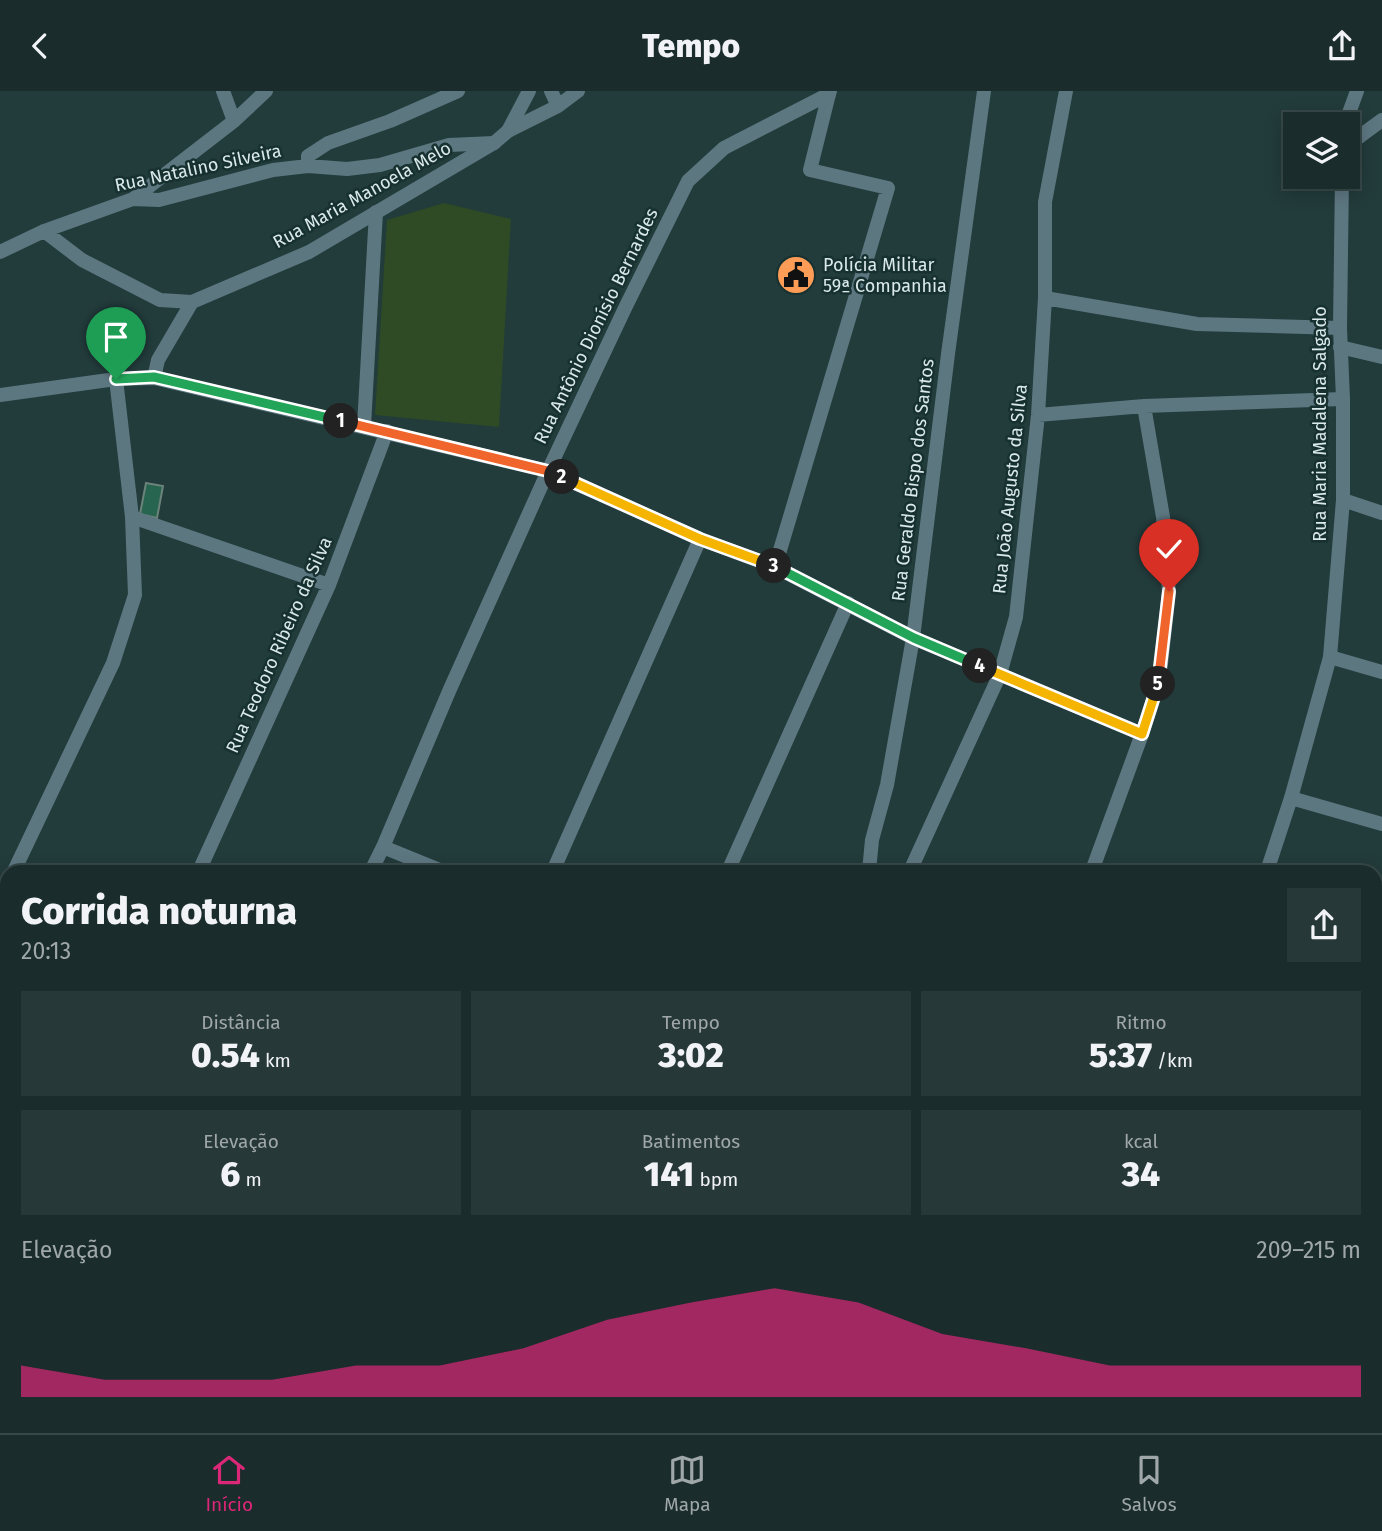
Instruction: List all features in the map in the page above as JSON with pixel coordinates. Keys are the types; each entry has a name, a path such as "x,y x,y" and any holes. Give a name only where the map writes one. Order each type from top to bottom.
{"street":[{"path":"223,91 234,121"},
{"path":"133,198 234,121 266,91"},
{"path":"307,166 308,156 328,143 390,121 458,91"},
{"path":"508,131 529,91"},
{"path":"551,91 558,106"},
{"path":"508,131 558,106 578,91"},
{"name":"Rua Geraldo Bispo dos Santos","path":"870,865 872,841 887,785 914,638 951,327 984,91"},
{"name":"Rua João Augusto da Silva","path":"913,865 1000,674 1016,617 1038,415 1045,298 1045,202 1066,91"},
{"path":"1349,112 1357,91"},
{"path":"775,567 888,188 810,170 830,93"},
{"name":"Rua Antônio Dionísio Bernardes","path":"374,865 548,471 688,181 724,148 830,93"},
{"path":"1360,136 1382,120"},
{"name":"Rua Maria Manoela Melo","path":"44,232 82,260 160,300 192,302 309,252 494,143 508,131"},
{"name":"Rua Natalino Silveira","path":"0,252 133,198 159,200 273,170 307,166 347,169 380,165 449,145 494,143"},
{"name":"Rua Maria Madalena Salgado","path":"1269,865 1291,798 1330,657 1343,500 1340,347 1342,189"},
{"path":"364,426 376,212"},
{"path":"1045,298 1197,324 1340,328"},
{"path":"154,377 158,360 192,302"},
{"path":"1340,347 1382,357"},
{"path":"0,395 116,379 154,377 548,471 700,539 775,567 914,638 1142,734"},
{"path":"17,865 113,663 135,594 132,517 116,379"},
{"path":"1038,415 1144,406 1343,400"},
{"path":"1096,865 1159,682 1169,591 1163,517 1144,406"},
{"name":"Rua Teodoro Ribeiro da Silva","path":"202,865 329,585 387,431"},
{"path":"1343,500 1382,513"},
{"path":"132,517 329,585"},
{"path":"556,865 700,539"},
{"path":"731,865 848,603"},
{"path":"1330,657 1382,672"},
{"path":"1291,798 1382,824"},
{"path":"383,847 427,865"}],"green space":[{"path":"444,203 511,219 499,427 375,415 387,220"}],"building":[{"path":"146,483 163,486 157,518 140,514"}],"place":[{"name":"Polícia Militar 59ª Companhia","path":"796,275"}],"route":[{"path":"116,379 154,377 548,471 700,539 775,567 914,638 1142,734 1159,682 1169,591"}]}
